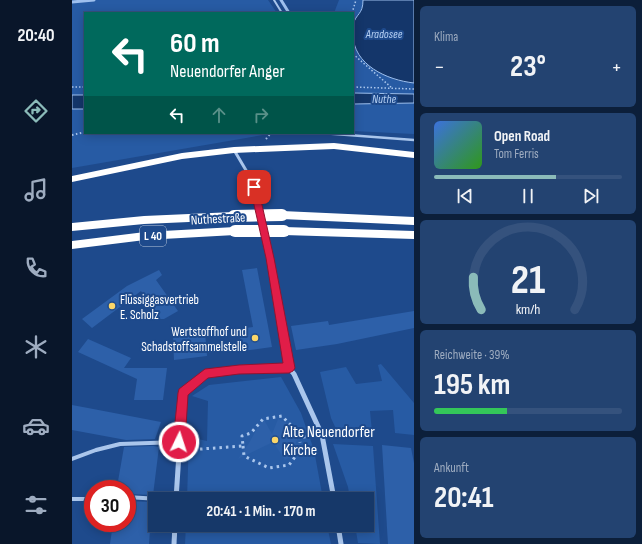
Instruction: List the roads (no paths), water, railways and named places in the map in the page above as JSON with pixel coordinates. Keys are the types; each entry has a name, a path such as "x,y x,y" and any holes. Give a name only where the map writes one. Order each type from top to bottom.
{"highway":[{"path":"72,179 182,156 234,150 334,146 414,155"},
{"name":"Nuthestraße","path":"72,227 144,220 282,215 414,221"},
{"name":"Nuthestraße","path":"72,244 145,236 235,231 360,232 414,235"}],"street":[{"path":"234,150 250,177 257,196 270,258 289,368 294,374 322,436 333,492"},
{"path":"176,492 183,393 205,374 239,369 289,368"},
{"path":"174,544 175,532"},
{"path":"339,532 341,544"}],"lane":[{"path":"274,0 281,12"},
{"path":"334,134 414,140"},
{"path":"72,459 96,450 120,444 179,442"},
{"path":"136,498 148,499"},
{"path":"72,499 84,499"}],"water":[{"name":"Aradosee","path":"363,0 414,0 414,83 393,78 373,69 359,54 354,40 354,21 363,5"},
{"name":"Nuthe","path":"354,93 414,94 414,103 354,104"},
{"path":"72,95 84,95 84,109 72,109"}],"waterway":[{"path":"72,2 94,0"},
{"path":"281,0 288,12"}],"place":[{"name":"Flüssiggasvertrieb E. Scholz","path":"112,306"},
{"name":"Wertstoffhof und Schadstoffsammelstelle","path":"255,338"},
{"name":"Alte Neuendorfer Kirche","path":"275,440"}]}
